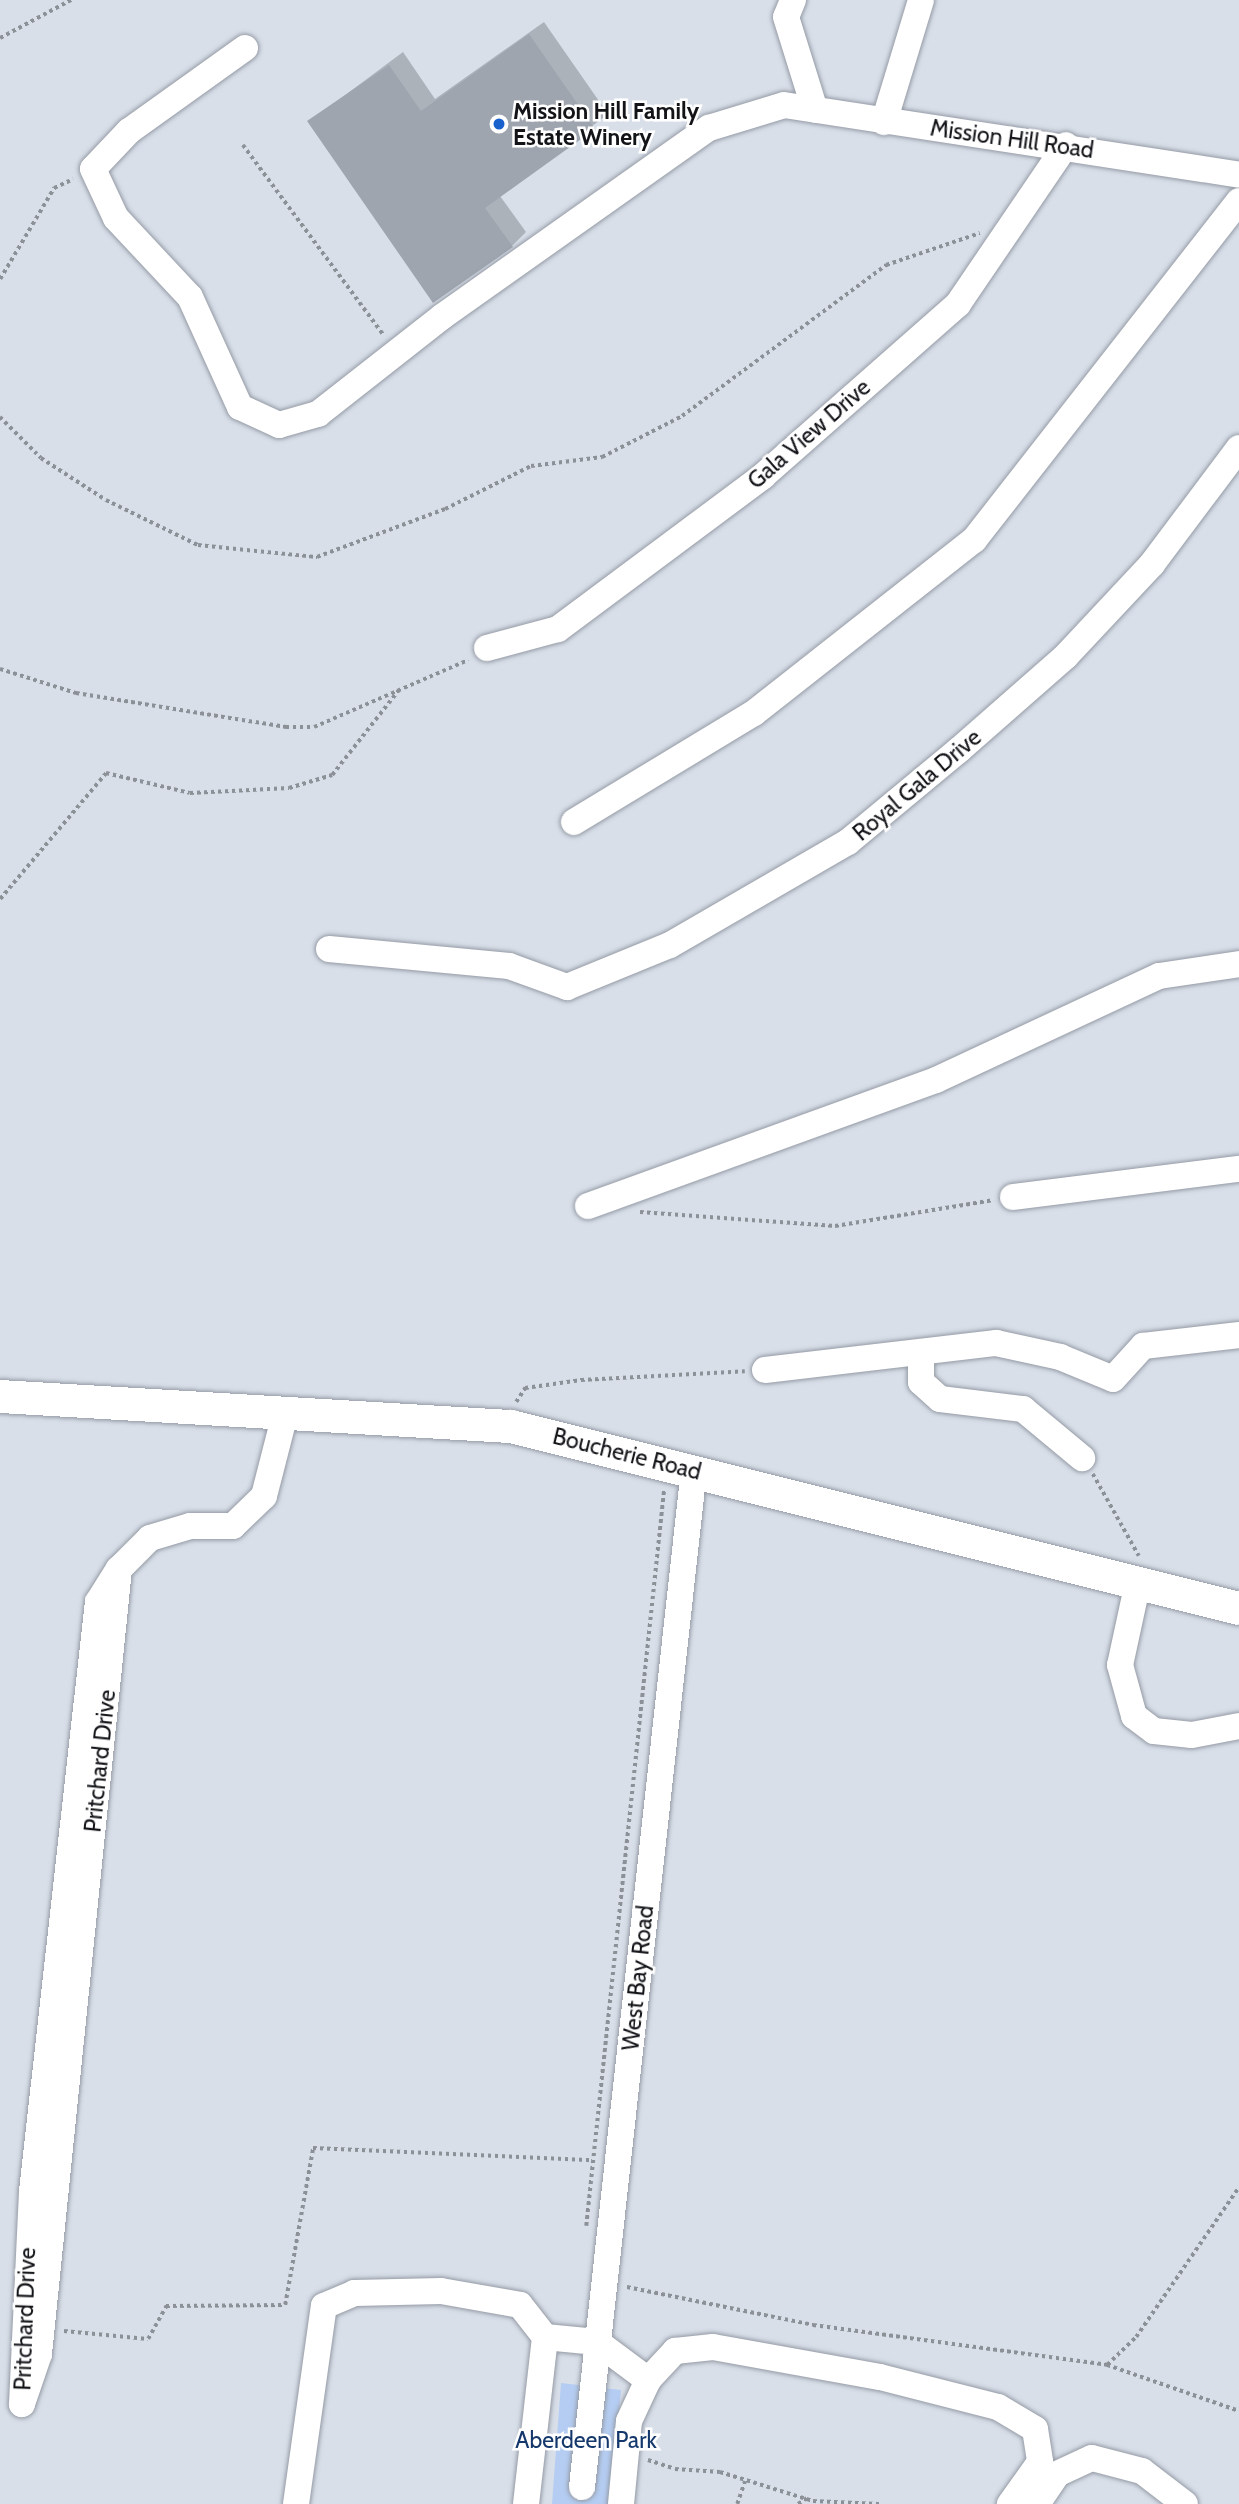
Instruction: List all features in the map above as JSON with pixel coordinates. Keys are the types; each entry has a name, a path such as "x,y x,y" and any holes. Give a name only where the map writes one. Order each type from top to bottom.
{"main road":[{"name":"Boucherie Road","path":"0,1396 510,1426 680,1466 1239,1608"}],"street":[{"path":"793,0 786,17 815,110"},
{"path":"884,122 921,0"},
{"path":"245,48 129,131 93,169 116,218 190,297 240,407 279,425 318,414 396,353"},
{"name":"Mission Hill Road","path":"396,353 709,128 784,105 884,122 1066,145 1239,175"},
{"name":"Gala View Drive","path":"487,648 558,629 763,476 958,304 1066,145"},
{"path":"574,822 754,713 974,540 1239,201"},
{"name":"Royal Gala Drive","path":"329,949 509,966 567,986 670,946 848,842 1066,656 1152,564 1239,448"},
{"path":"588,1206 936,1080 1159,976 1202,973 1239,964"},
{"path":"1013,1197 1239,1169"},
{"path":"765,1370 996,1343 1060,1357 1113,1379 1143,1346 1239,1335"},
{"path":"921,1352 921,1382 940,1399 1023,1409 1082,1458"},
{"name":"Pritchard Drive","path":"119,1569 41,2329 22,2404 32,2191 98,1602 119,1569 150,1538 190,1526 233,1526 264,1496 285,1414"},
{"name":"West Bay Road","path":"582,2487 605,2283 606,2161 680,1466"},
{"path":"1138,1582 1120,1665 1134,1716 1154,1731 1192,1735 1239,1726"},
{"path":"296,2504 324,2306 355,2293 441,2291 520,2305 545,2337 526,2504"},
{"path":"545,2337 597,2342 648,2380"},
{"path":"621,2504 629,2421 648,2380 674,2351 713,2347 880,2377 998,2407 1035,2429 1040,2462 1010,2504"},
{"path":"1037,2504 1057,2474 1092,2458 1142,2471 1185,2504"}],"path":[{"path":"0,38 71,0"},
{"path":"243,145 396,353"},
{"path":"0,279 54,188 93,169"},
{"path":"0,417 41,458 106,500 198,545 317,557 445,509 531,466 602,457 682,416 886,265 1015,221"},
{"path":"0,668 76,693 286,727 314,727 459,667 487,648"},
{"path":"0,899 106,772 190,793 289,788 332,775 399,690"},
{"path":"626,1210 835,1226 1013,1197"},
{"path":"510,1426 525,1388 765,1370"},
{"path":"1082,1458 1139,1555 1138,1582"},
{"path":"586,2229 606,2161 680,1466"},
{"path":"41,2329 148,2339 166,2306 285,2305 313,2148 606,2161"},
{"path":"1107,2365 1136,2337 1239,2187"},
{"path":"605,2283 813,2325 1107,2365 1239,2411"},
{"path":"626,2452 675,2469 720,2472 807,2498 879,2504"},
{"path":"737,2504 745,2481"},
{"path":"798,2504 807,2498"}],"green space":[{"name":"Aberdeen Park","path":"561,2383 621,2390 610,2504 552,2504"}],"building":[{"path":"529,34 595,129 485,208 513,247 433,303 307,121 389,65 421,111"}],"place":[{"name":"Mission Hill Family Estate Winery","path":"499,124"}]}
